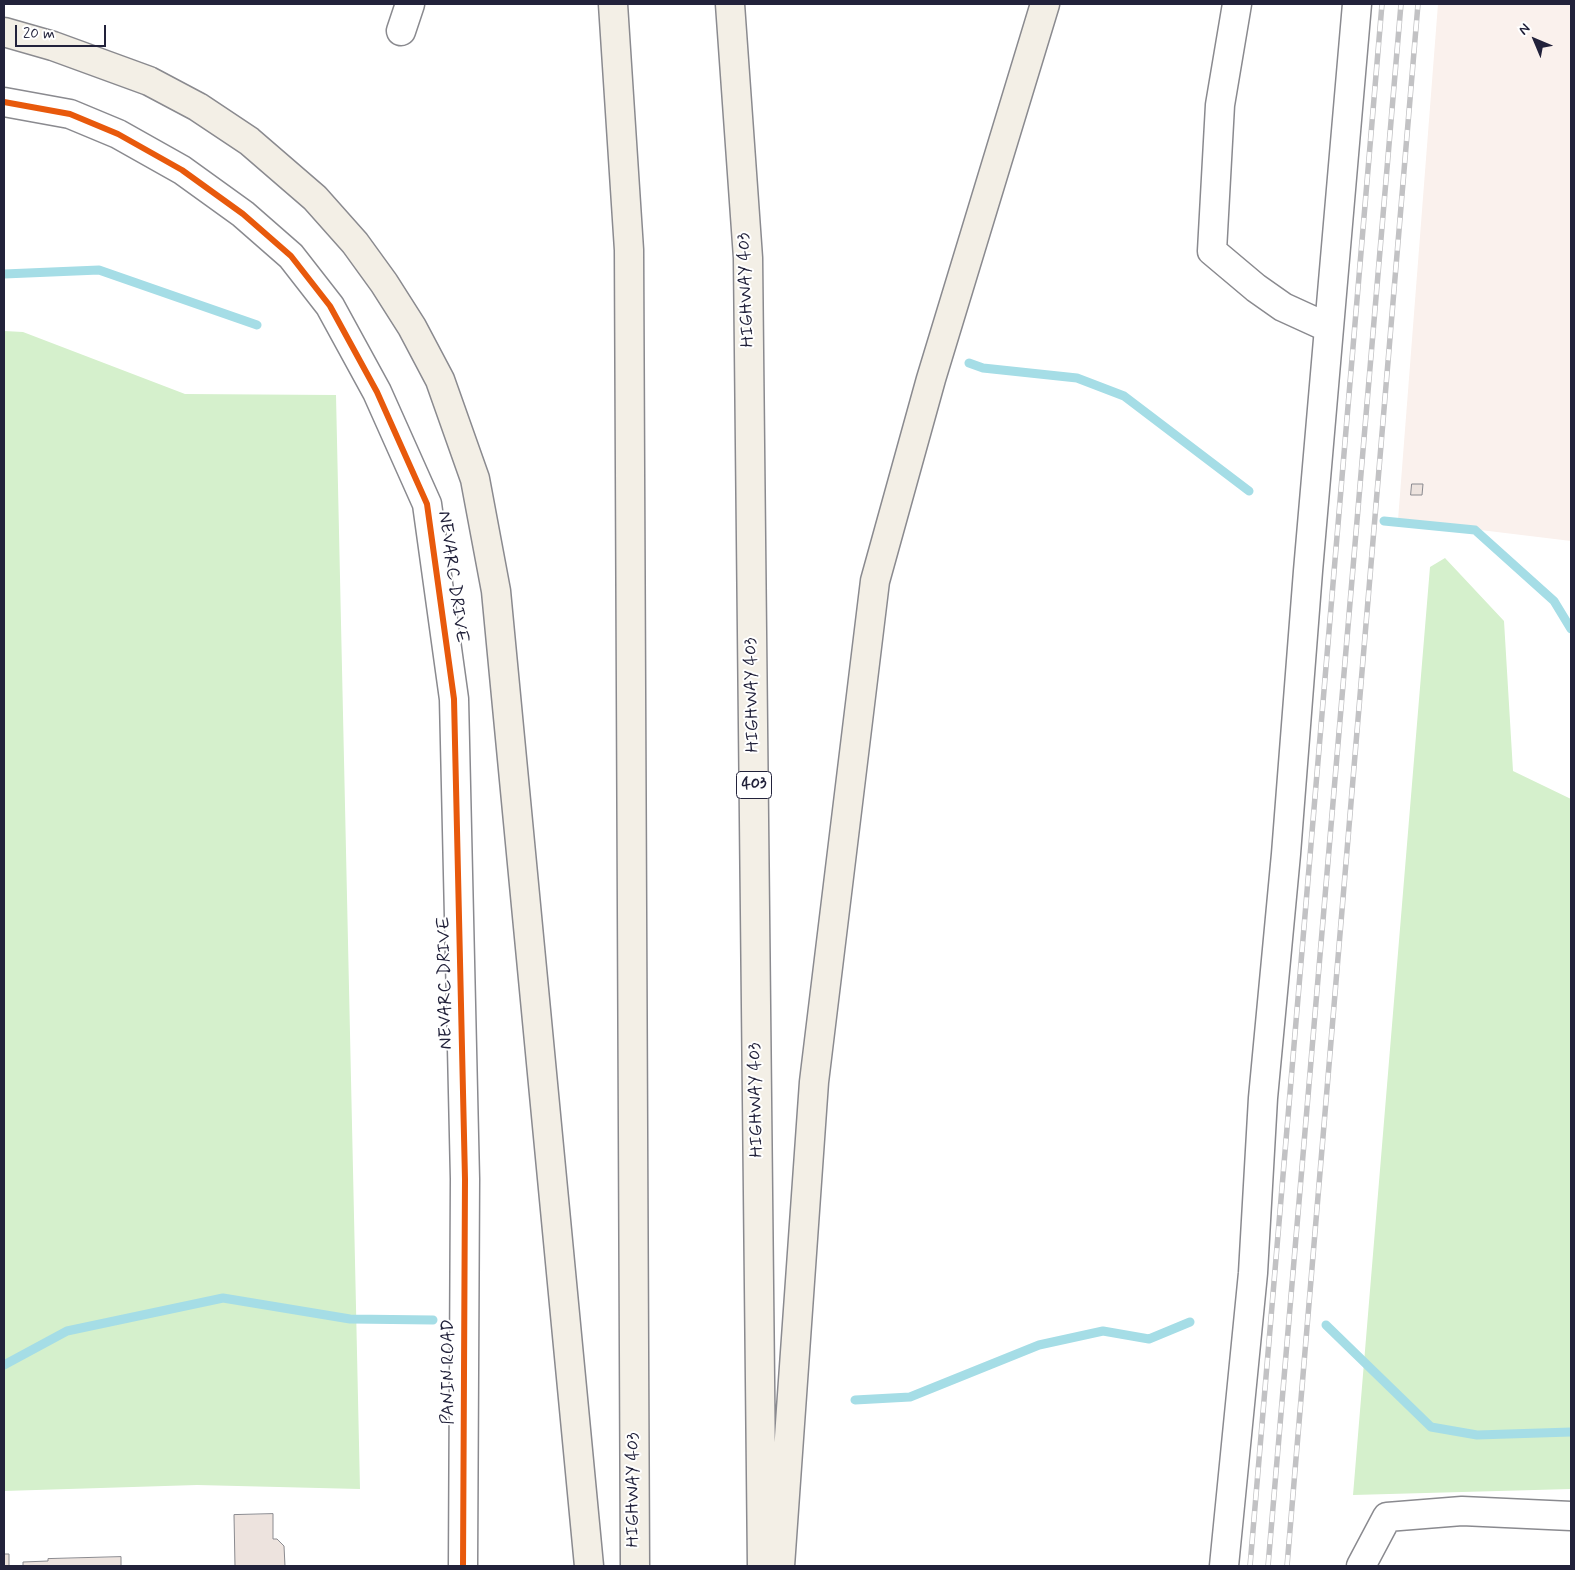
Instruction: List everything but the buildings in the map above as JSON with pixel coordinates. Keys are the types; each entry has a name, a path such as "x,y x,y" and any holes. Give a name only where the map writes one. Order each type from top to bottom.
{"highway":[{"name":"HIGHWAY 403","path":"613,4 629,250 635,1566"},
{"name":"HIGHWAY 403","path":"730,4 748,258 762,1566"},
{"path":"780,1566 814,1082 874,581 931,379 1044,4"},
{"path":"4,32 53,46 149,81 198,107 249,141 316,198 355,243 384,283 412,327 443,388 474,479 496,591 589,1566"}],"street":[{"path":"401,31 410,4"},
{"path":"1238,4 1220,105 1212,251 1282,307 1329,328"},
{"path":"1224,1566 1253,1273 1263,1098 1286,854 1357,4"},
{"name":"NEVARC DRIVE","path":"4,102 70,114 118,134 182,170 243,214 291,256 330,306 372,384 427,504 454,699 465,1179"},
{"name":"PANIN ROAD","path":"464,1566 465,1179"},
{"path":"1361,1566 1387,1517 1462,1511 1571,1516"}],"shaded area":[{"path":"1438,4 1571,4 1571,541 1398,520"}],"green space":[{"path":"4,331 23,332 185,394 336,395 360,1489 197,1485 4,1491"},
{"path":"1445,558 1504,621 1513,771 1571,799 1571,1489 1353,1495 1430,567"}],"waterway":[{"path":"4,274 99,270 257,325"},
{"path":"969,363 983,368 1077,378 1124,396 1249,491"},
{"path":"1384,521 1475,530 1554,601 1571,629"},
{"path":"4,1365 67,1331 223,1298 350,1319 433,1320"},
{"path":"855,1400 910,1397 1039,1345 1103,1331 1149,1339 1190,1322"},
{"path":"1326,1325 1431,1427 1477,1435 1571,1432"}],"railway":[{"path":"1250,1566 1382,4"},
{"path":"1268,1566 1401,4"},
{"path":"1287,1566 1418,4"}],"cycle path":[{"path":"4,102 70,114 118,134 182,170 243,214 291,256 330,306 377,392 427,504 454,699 465,1179 463,1566"}]}
